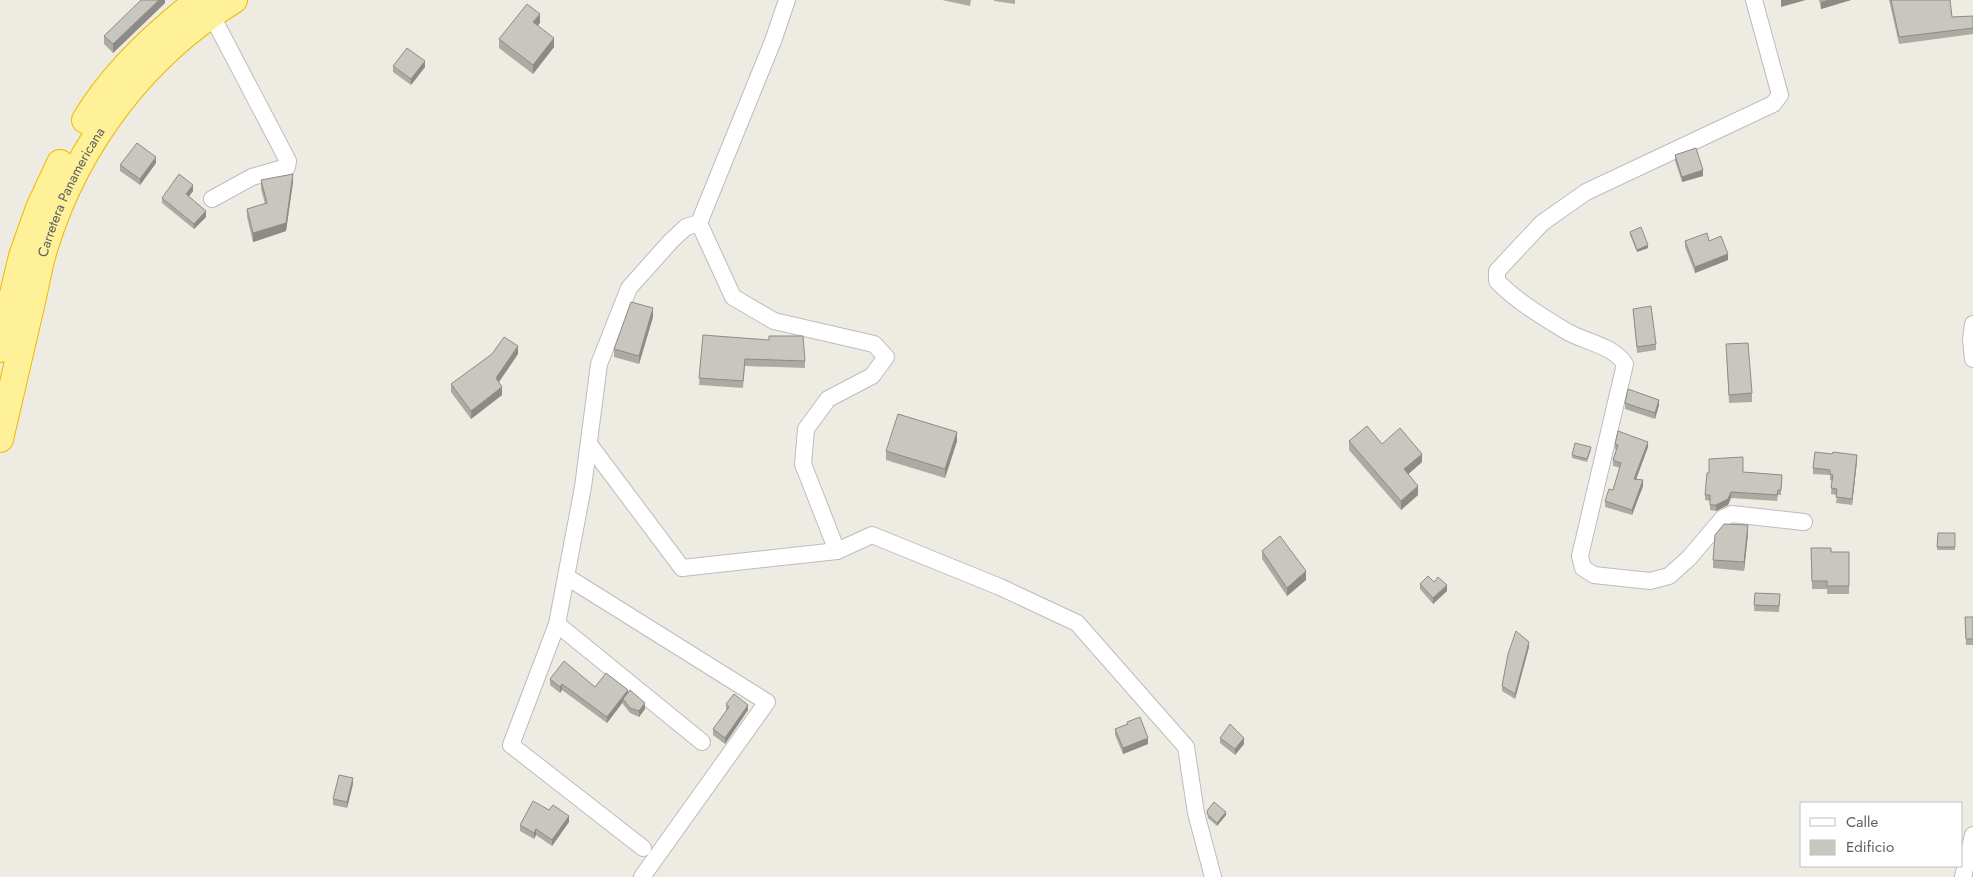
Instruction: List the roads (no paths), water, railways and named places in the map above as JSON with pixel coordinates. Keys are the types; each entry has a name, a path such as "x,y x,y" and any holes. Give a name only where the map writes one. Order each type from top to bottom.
{"highway":[{"name":"Carretera Panamericana","path":"0,350 22,256 39,208 62,160 87,117 114,80 174,19 205,7 234,0"},
{"name":"Carretera Panamericana","path":"0,439 45,244 71,181 103,125 130,90 205,7"}],"street":[{"path":"787,0 773,41 699,223 733,297 774,321 836,337 874,344 886,357 872,376 828,398 806,429 803,464 837,551"},
{"path":"1754,0 1780,95 1773,104 1586,192 1542,224 1497,271 1497,281 1506,291 1567,331 1620,356 1625,364 1580,556 1583,568 1594,575 1650,582 1669,576 1689,558 1723,518 1732,514 1804,522"},
{"path":"205,7 288,161 286,167 252,177 212,199"},
{"path":"643,848 511,745 557,624 567,577 589,444 599,364 629,288 686,227 699,223"},
{"path":"1973,324 1971,339 1973,360"},
{"path":"589,444 682,568 837,551 872,535 1000,587 1077,623 1186,747 1196,813 1213,877"},
{"path":"567,577 767,702 642,877"},
{"path":"557,624 632,683 702,742"},
{"path":"1963,877 1973,834"}]}
